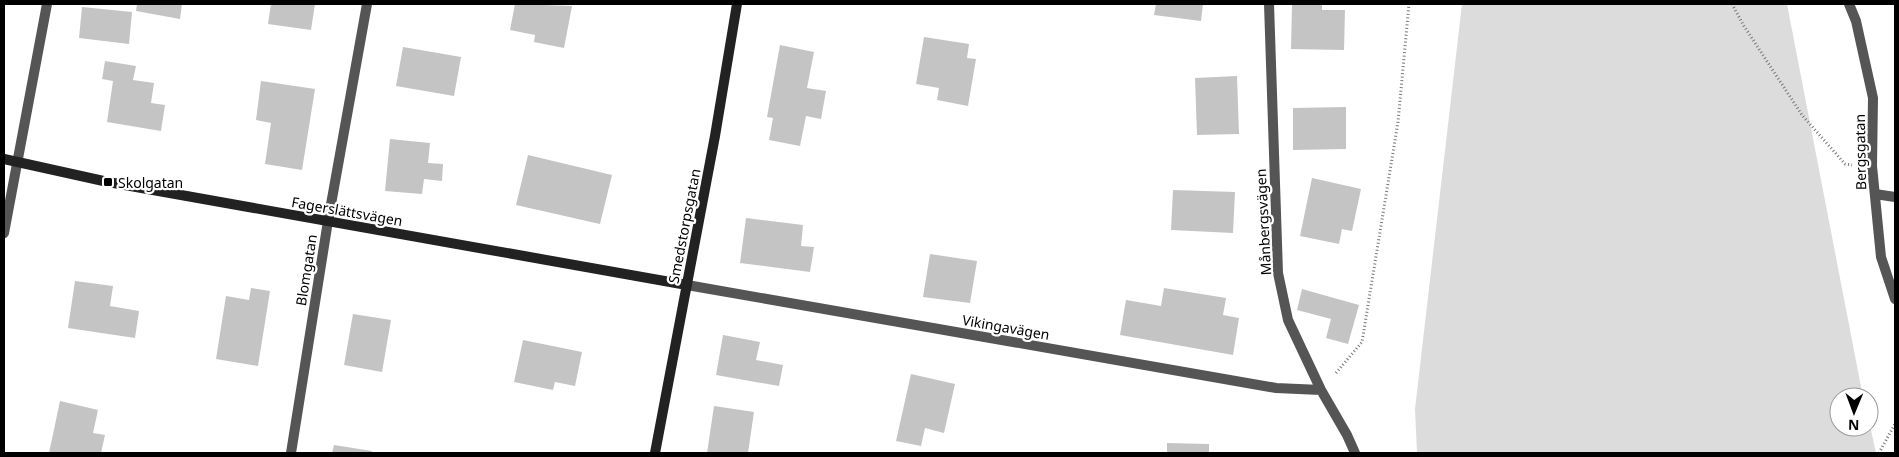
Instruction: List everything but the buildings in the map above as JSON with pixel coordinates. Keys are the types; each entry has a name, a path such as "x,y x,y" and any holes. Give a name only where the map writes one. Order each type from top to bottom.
{"street":[{"path":"4,232 47,4"},
{"name":"Blomgatan","path":"291,453 328,221 367,4"},
{"name":"Smedstorpsgatan","path":"655,453 737,4"},
{"name":"Månbergsvägen","path":"1269,4 1278,273 1288,320 1321,390 1347,435 1355,453"},
{"name":"Bergsgatan","path":"1849,4 1856,21 1873,98 1872,166 1881,256 1895,299"},
{"name":"Fagerslättsvägen","path":"4,159 108,182 687,285"},
{"path":"1875,194 1895,197"},
{"name":"Vikingavägen","path":"687,285 1276,388 1321,390"}],"path":[{"path":"1321,390 1362,342 1398,122 1409,4"},
{"path":"1732,4 1802,115 1845,164 1872,166"},
{"path":"1879,453 1895,424"}],"shaded area":[{"path":"1462,4 1787,4 1861,387 1829,387 1829,437 1872,437 1876,453 1417,453 1415,409"}],"place":[{"name":"Skolgatan","path":"108,182"}]}
